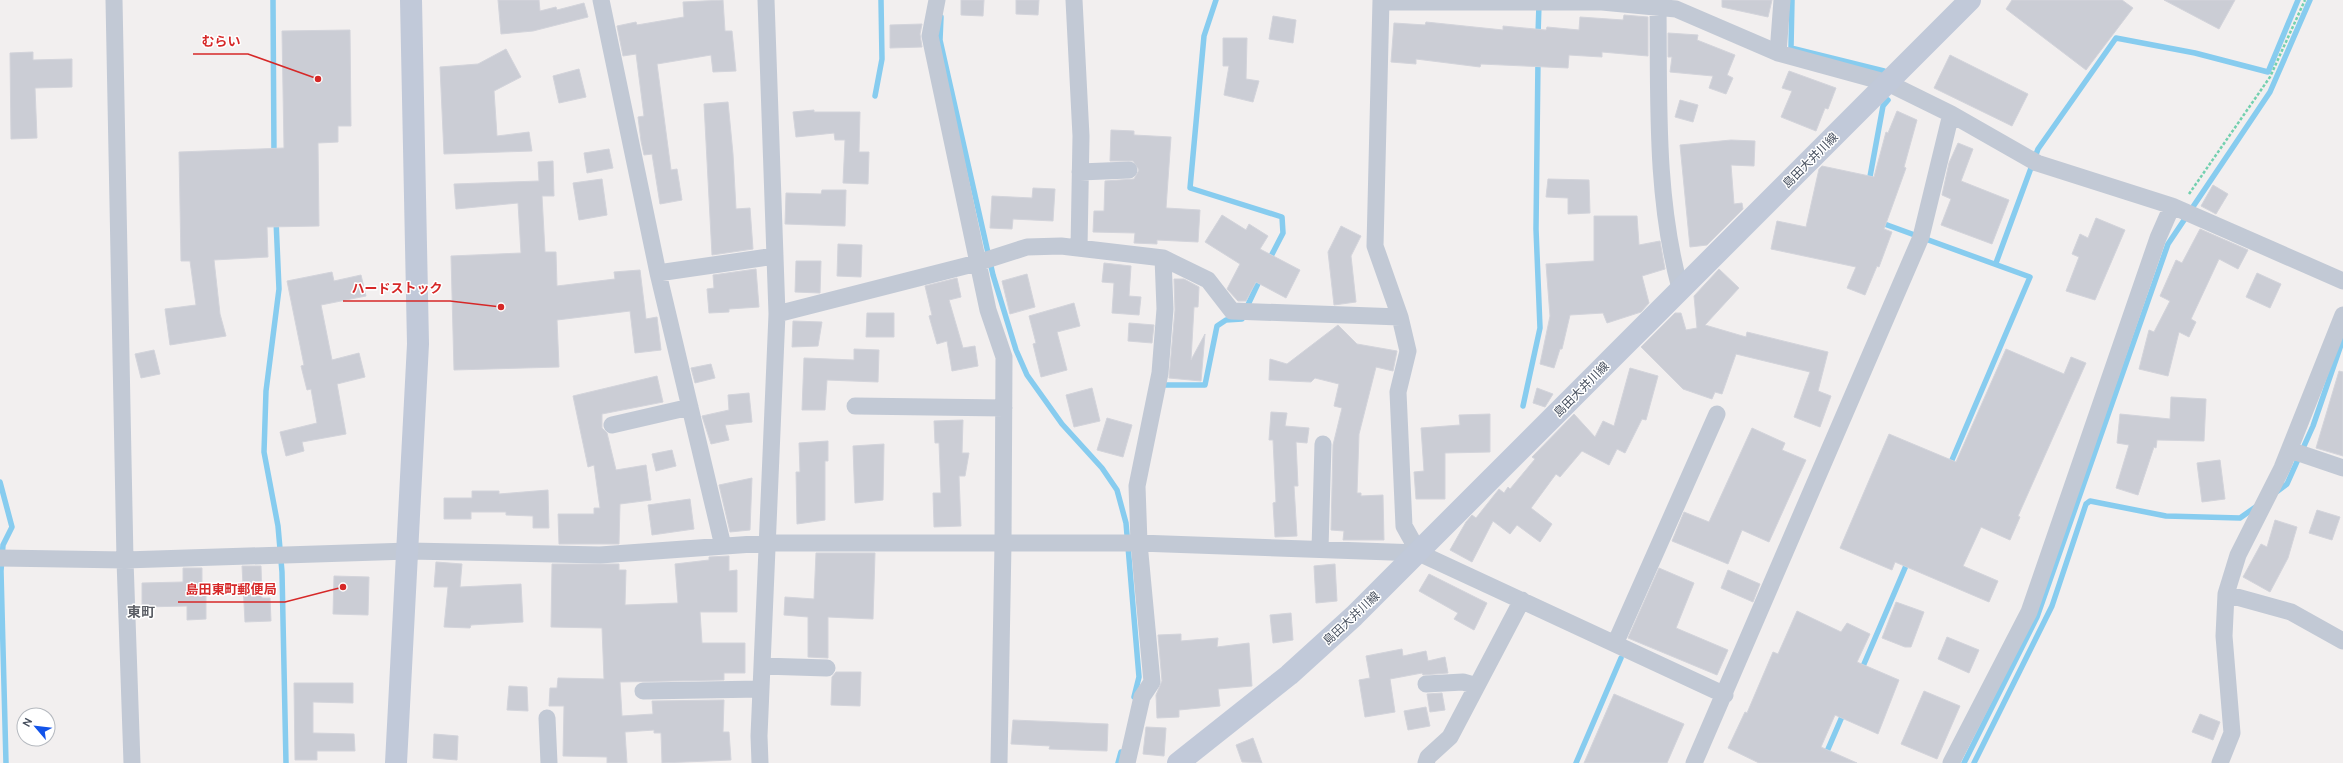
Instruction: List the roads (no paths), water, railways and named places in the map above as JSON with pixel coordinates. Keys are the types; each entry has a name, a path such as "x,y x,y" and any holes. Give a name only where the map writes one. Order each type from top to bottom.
{"main road":[{"path":"396,763 418,344 412,0"},
{"name":"島田大井川線","path":"1178,763 1289,675 1419,553 1680,288 1970,0"}],"street":[{"path":"114,0 125,560 132,763"},
{"path":"601,0 658,273 723,546"},
{"path":"760,763 761,689 778,314 766,0"},
{"path":"937,0 930,36 977,263 988,310 1004,358 1003,544 999,763"},
{"path":"1074,0 1080,172 1079,248"},
{"path":"1778,53 1782,0"},
{"path":"1419,553 1404,526 1398,392 1408,351 1400,317 1375,246 1381,1 1602,1 1658,6 1677,4 1778,53 1888,83 1951,114 2037,163 2175,208 2343,282"},
{"path":"1658,6 1661,174 1673,260 1680,288"},
{"path":"1694,763 1725,695 1921,237 1951,114"},
{"path":"1080,172 1130,170"},
{"path":"1951,763 2029,612 2158,238 2175,208"},
{"path":"778,314 977,263 1027,248 1079,248 1164,258 1208,280 1232,311 1400,317"},
{"path":"658,273 775,256"},
{"path":"1127,763 1142,697 1152,682 1139,543 1137,486 1160,373 1165,309 1164,258"},
{"path":"2220,763 2232,733 2224,636 2226,594 2238,555 2290,450 2343,315"},
{"path":"856,406 1004,408"},
{"path":"612,425 690,407"},
{"path":"1615,644 1717,414"},
{"path":"1320,549 1323,444"},
{"path":"2290,450 2343,468"},
{"path":"0,558 125,560 408,551 600,555 768,543 1139,543 1419,553 1725,695"},
{"path":"2226,594 2291,612 2343,641"},
{"path":"1426,763 1428,757 1450,737 1522,600"},
{"path":"762,666 827,668"},
{"path":"1426,684 1464,682 1477,686"},
{"path":"643,691 761,689"},
{"path":"547,718 549,763"}],"waterway":[{"path":"273,0 274,155"},
{"path":"875,96 882,59 881,0"},
{"path":"1216,0 1204,36 1190,188 1282,217 1283,233 1268,262"},
{"path":"1792,0 1791,48 1884,71"},
{"path":"1996,263 2038,149 2116,38 2195,53 2268,72 2298,0"},
{"path":"1964,763 2037,617 2168,244 2270,92 2310,0"},
{"path":"1538,35 1539,4"},
{"path":"941,17 940,40 993,275 1016,350 1027,375 1062,424 1102,468 1117,490 1126,523 1139,677 1134,697"},
{"path":"1523,406 1540,328 1536,229 1538,60"},
{"path":"1869,182 1883,106 1888,100"},
{"path":"276,220 279,289 266,391 264,452 278,526 282,572 286,763"},
{"path":"1879,222 2030,277 1949,467"},
{"path":"1246,309 1261,277"},
{"path":"1164,385 1205,385 1217,326 1226,320 1242,319"},
{"path":"2275,493 2287,484 2313,426 2343,339"},
{"path":"0,482 12,527 3,545 1,571 6,763"},
{"path":"1974,763 2052,606 2086,504 2090,501 2166,516 2240,518 2257,506"},
{"path":"1861,671 1908,561"},
{"path":"1576,763 1621,658"},
{"path":"1822,763 1844,712"},
{"path":"1118,763 1121,752"}],"place":[{"name":"むらい","path":"318,79"},
{"name":"ハードストック","path":"501,307"},
{"name":"島田東町郵便局","path":"343,587"}],"district":[{"name":"東町","path":"141,612"}]}
